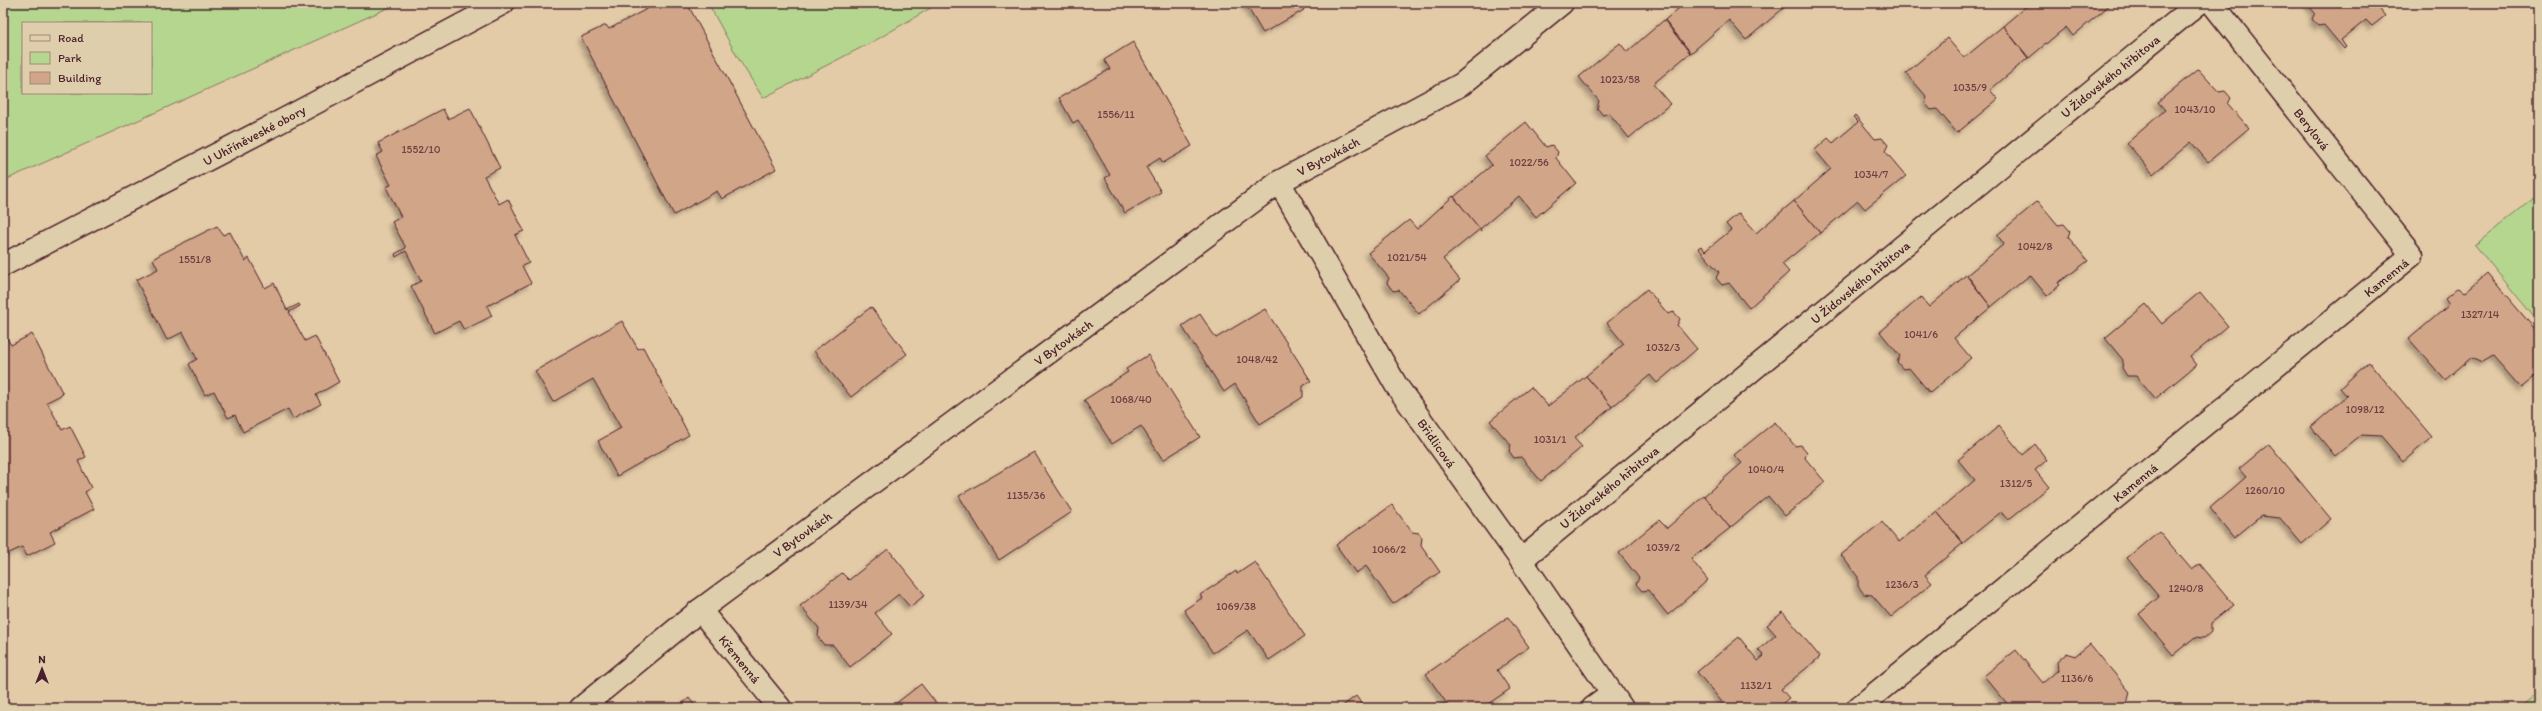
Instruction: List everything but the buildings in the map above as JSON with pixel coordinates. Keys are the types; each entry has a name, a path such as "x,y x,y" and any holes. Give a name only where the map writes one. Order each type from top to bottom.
{"street":[{"name":"U Uhříněveské obory","path":"3,265 270,127 503,3"},
{"name":"V Bytovkách","path":"581,708 700,610 1279,182 1462,84 1562,3"},
{"name":"U Židovského hřbitova","path":"1520,560 2199,3"},
{"name":"Berylová","path":"2212,3 2412,255"},
{"name":"Břidlicová","path":"1279,182 1396,385 1520,560 1616,701"},
{"name":"Kamenná","path":"1858,708 2412,255"},
{"name":"Křemenná","path":"700,610 780,708"},
{"path":"1593,708 1616,701"}],"green space":[{"path":"3,3 399,3 3,181"},
{"path":"708,3 939,3 876,40 763,98 738,58"},
{"path":"2539,194 2539,323 2475,245"},
{"path":"2539,691 2539,708 2518,708"}]}
